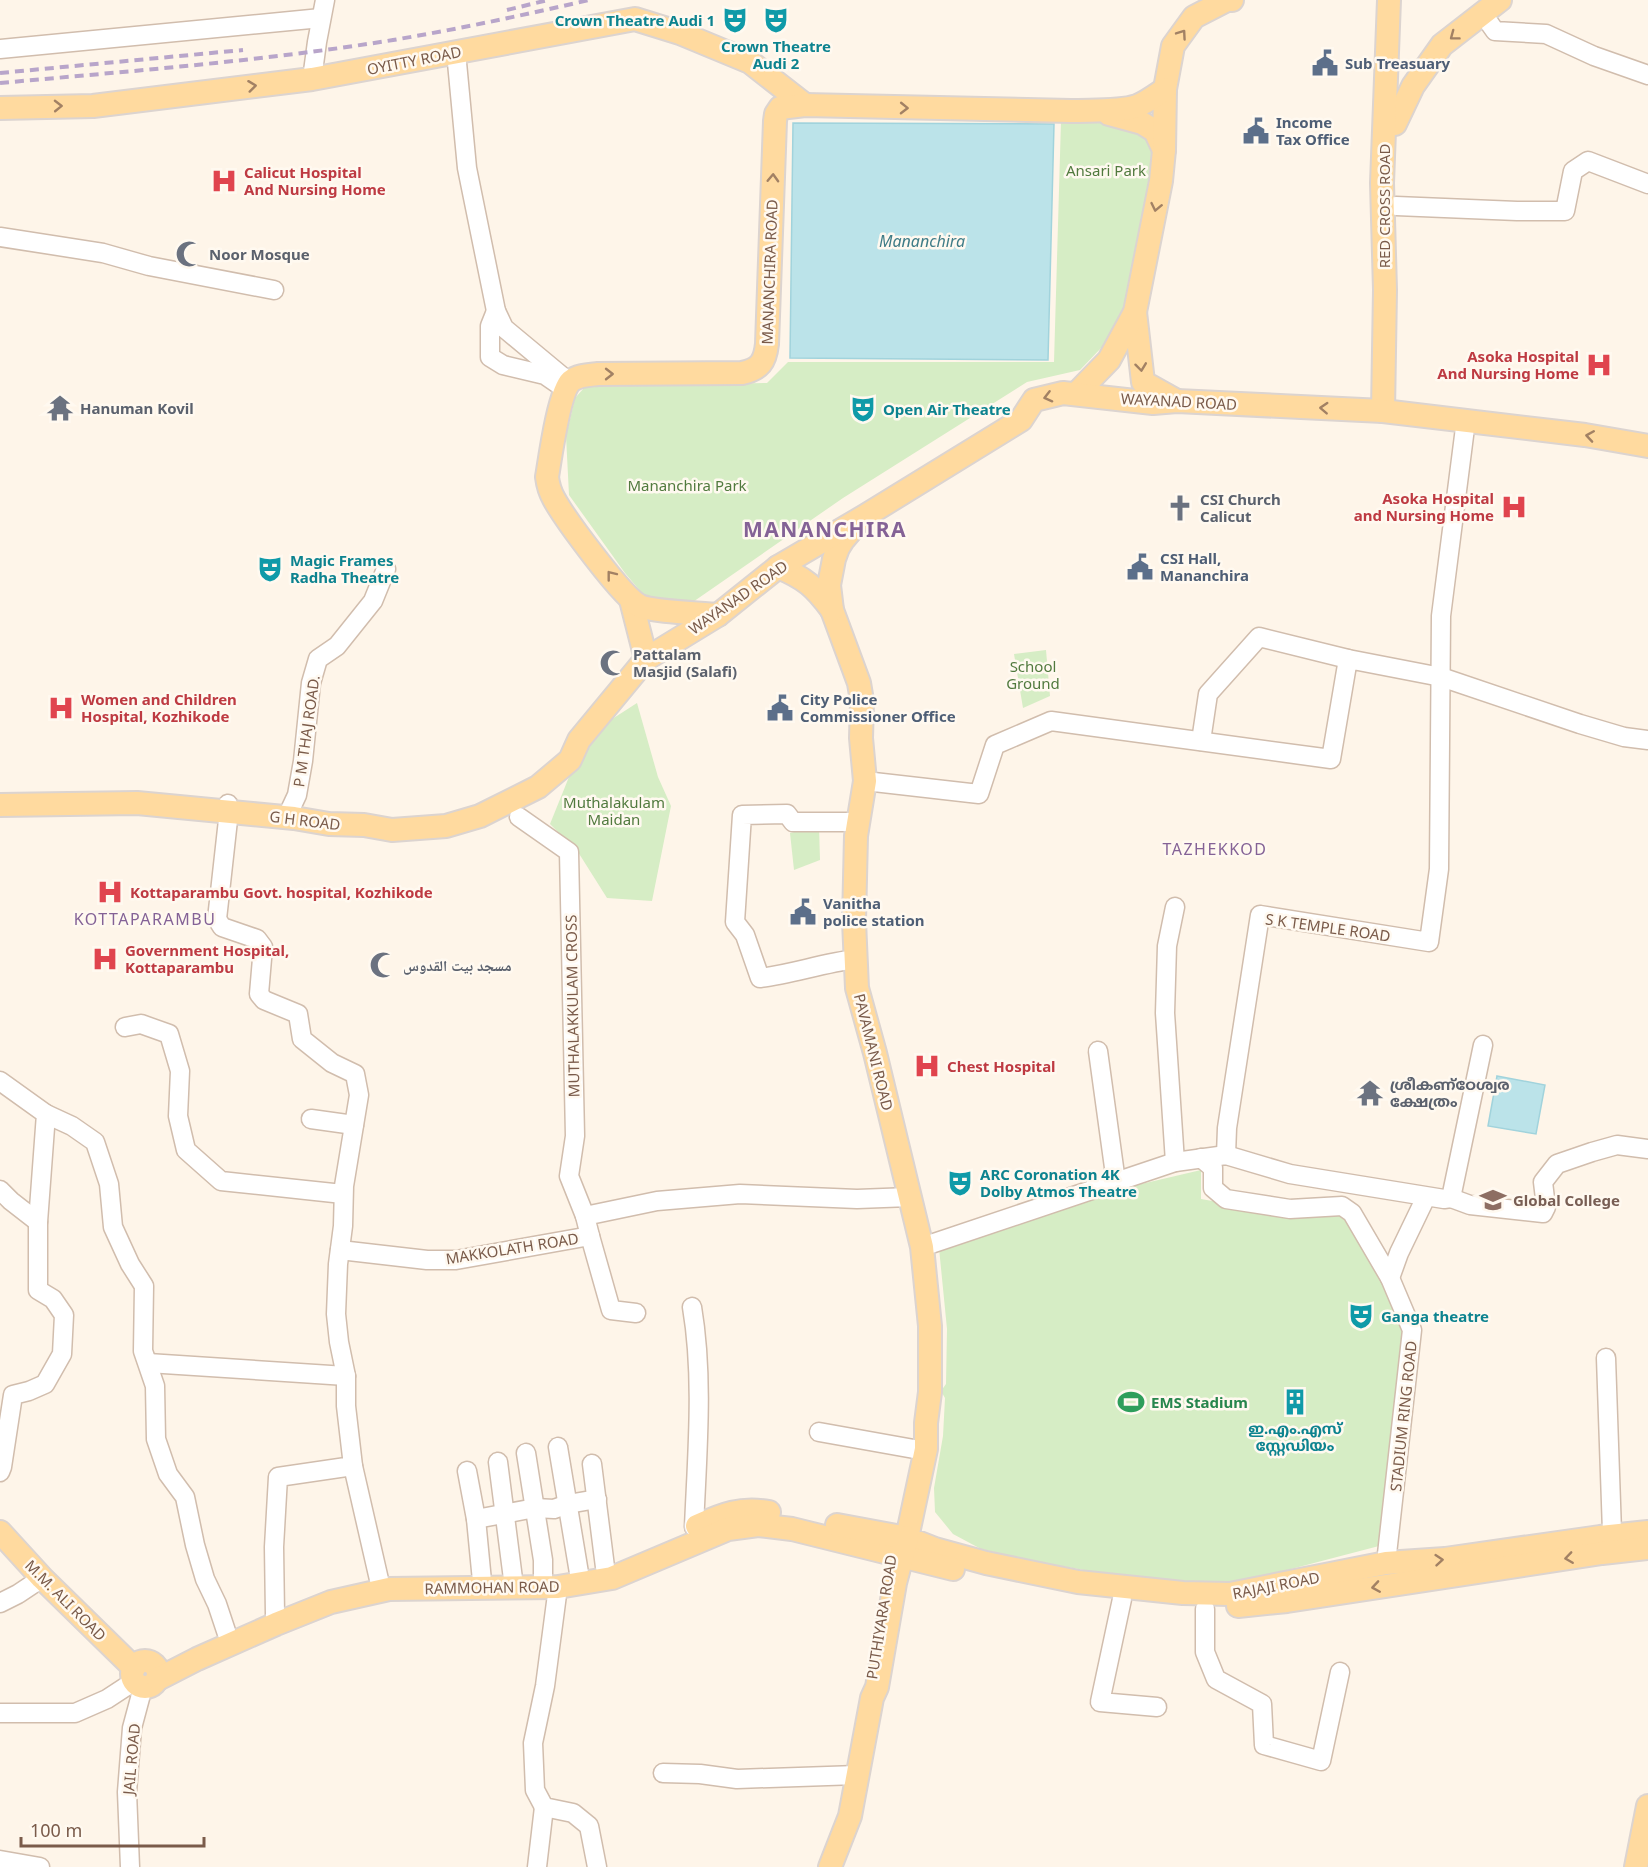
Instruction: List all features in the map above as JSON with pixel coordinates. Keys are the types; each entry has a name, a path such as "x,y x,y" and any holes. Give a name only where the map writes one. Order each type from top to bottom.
{"main road":[{"path":"1076,394 1109,360 1135,312 1161,181 1165,88 1173,46 1194,16 1227,0 1232,0"},
{"path":"1374,0 1369,182 1373,268 1385,290"},
{"name":"RED CROSS ROAD","path":"1383,411 1385,290 1382,183 1389,0"},
{"path":"1385,290 1395,258 1395,124 1399,0"},
{"path":"1395,124 1413,86 1442,45 1491,7"},
{"name":"OYITTY ROAD","path":"0,108 93,106 312,79 635,19 680,33 750,62 805,105"},
{"name":"MANANCHIRA ROAD","path":"567,385 576,377 598,374 742,373 752,371 759,366 765,356 767,344 776,114 780,108 805,105 1048,111 1099,110 1137,106 1165,88"},
{"path":"1099,110 1142,123 1155,131 1164,150"},
{"path":"1135,312 1143,382 1177,402"},
{"path":"567,385 561,404 547,477 549,488 577,532 631,600 646,659"},
{"name":"WAYANAD ROAD","path":"646,659 718,615 778,567 1021,420 1034,400 1063,393 1153,403 1177,402 1383,411 1585,435 1648,446"},
{"path":"832,610 830,585 834,559 843,540 865,516"},
{"path":"778,567 814,587 832,610"},
{"path":"631,600 647,608 718,615"},
{"name":"PAVAMANI ROAD","path":"832,610 859,683 862,701 861,738 865,781 856,836 857,988 922,1247 930,1326 930,1392 926,1423 926,1449 899,1546"},
{"name":"G H ROAD","path":"0,805 137,803 402,818 452,812 526,781 579,740 646,659"},
{"name":"G H ROAD","path":"0,795 132,794 329,824 364,825 392,830 446,826 480,816 538,787 570,760 579,740"},
{"name":"PAVAMANI ROAD","path":"899,1546 914,1449 926,1423"},
{"name":"RAMMOHAN ROAD","path":"144,1676 197,1659 331,1602 389,1589 551,1582 589,1573 631,1558 726,1513 756,1510 899,1546"},
{"path":"899,1546 994,1580 1075,1593 1205,1609 1287,1601 1605,1541 1648,1522"},
{"name":"RAMMOHAN ROAD","path":"589,1573 612,1578 728,1529 758,1525 899,1546"},
{"name":"M.M. ALI ROAD","path":"0,1532 42,1578 144,1676"},
{"name":"RAJAJI ROAD","path":"899,1546 936,1549 986,1563 1078,1582 1183,1593 1230,1594 1386,1563 1445,1559 1605,1541 1648,1532"},
{"path":"1605,1541 1648,1548"},
{"path":"1605,1541 1648,1555"},
{"name":"PUTHIYARA ROAD","path":"830,1867 850,1816 872,1698 877,1687 899,1546"},
{"name":"RAMMOHAN ROAD","path":"144,1676 227,1634 275,1615 330,1596 380,1584 417,1580 513,1579 551,1582"},
{"path":"1636,1867 1648,1806"}],"street":[{"path":"312,79 325,0"},
{"path":"1491,7 1495,31 1546,34 1594,56 1648,75"},
{"path":"0,49 321,18"},
{"path":"456,52 467,168 496,311 504,328 567,385"},
{"path":"1396,206 1565,211 1573,171 1588,160 1648,184"},
{"path":"0,237 103,253 149,266 274,290"},
{"path":"496,311 490,326 490,357 503,365 545,375 567,385"},
{"name":"S K TEMPLE ROAD","path":"1226,1155 1227,1128 1260,915 1430,942 1439,869 1441,616 1466,420"},
{"name":"P M THAJ ROAD.","path":"290,810 297,795 303,761 310,683 318,659 337,646 373,601 386,569"},
{"path":"1200,741 1208,694 1259,637 1348,659 1442,676 1580,724 1624,737 1648,740"},
{"path":"865,781 979,794 995,745 1051,721 1331,759 1348,659"},
{"path":"228,808 217,919 222,927 257,939 263,947 259,994 264,1000 298,1014 302,1039 332,1063 355,1074 359,1095 343,1194 343,1226 336,1314 346,1376 346,1406 353,1466 380,1584"},
{"path":"856,959 830,962 786,974 760,978 745,935 735,922 742,815 787,814 793,822 858,822"},
{"name":"MUTHALAKKULAM CROSS","path":"519,817 569,852 575,1136 569,1176 585,1216"},
{"path":"1175,907 1167,946 1165,1013 1175,1162"},
{"path":"125,1027 141,1024 169,1034 180,1071 178,1116 186,1150 221,1181 343,1194"},
{"path":"1451,1198 1483,1045"},
{"path":"1098,1051 1116,1182"},
{"path":"0,1081 46,1114 72,1126 95,1142 109,1184 113,1227 130,1264 144,1286 143,1351 155,1386 156,1438 168,1474 185,1497 201,1568 227,1634"},
{"path":"0,1472 3,1467 13,1395 45,1384 62,1354 64,1316 52,1299 38,1290 39,1222 46,1114"},
{"path":"310,1119 354,1125"},
{"path":"922,1247 1175,1162 1201,1158 1226,1155 1290,1174 1426,1197 1451,1198 1470,1205 1543,1214 1546,1207 1543,1182 1557,1164 1617,1145 1648,1149"},
{"name":"STADIUM RING ROAD","path":"1201,1158 1213,1168 1213,1188 1226,1199 1290,1209 1342,1206 1352,1213 1390,1278 1412,1330 1386,1563"},
{"path":"0,1190 39,1222"},
{"name":"MAKKOLATH ROAD","path":"340,1250 427,1260 456,1260 590,1236 585,1216 657,1201 740,1194 856,1199 910,1197"},
{"path":"1390,1278 1399,1252 1426,1197"},
{"path":"590,1236 611,1310 636,1313"},
{"path":"692,1307 696,1331 698,1417 694,1527"},
{"path":"1605,1541 1606,1358"},
{"path":"148,1363 346,1376"},
{"path":"819,1432 914,1449"},
{"path":"558,1447 568,1504 589,1573"},
{"path":"526,1453 543,1560 551,1582 545,1686 533,1743 535,1790 544,1807 537,1867"},
{"path":"498,1462 513,1579"},
{"path":"589,1573 597,1499 592,1464"},
{"path":"275,1615 274,1547 278,1477 353,1466"},
{"path":"467,1470 476,1519 482,1581"},
{"path":"476,1519 535,1508 554,1509 597,1499"},
{"path":"0,1602 18,1594 42,1578"},
{"path":"1122,1599 1100,1702 1157,1707"},
{"path":"1205,1609 1205,1652 1216,1679 1262,1704 1264,1745 1321,1761 1341,1672"},
{"path":"0,1713 75,1713 107,1699 144,1676"},
{"name":"JAIL ROAD","path":"130,1867 127,1792 132,1728 144,1676"},
{"path":"663,1773 700,1774 737,1779 857,1775"},
{"path":"544,1807 573,1813 589,1826 597,1867"},
{"path":"0,1860 40,1867"}],"green space":[{"name":"Mananchira Park","path":"1061,121 1122,123 1139,127 1156,148 1125,323 1080,370 1027,382 843,498 690,604 646,598 625,573 569,495 566,436 575,398 585,387 767,383 788,362 1054,362"},
{"name":"School Ground","path":"1046,650 1050,696 1023,708 1014,654"},
{"name":"Muthalakulam Maidan","path":"637,703 658,777 671,806 652,901 607,898 578,852 550,824 571,772 609,721"},
{"path":"819,826 820,860 794,870 790,833"},
{"name":"EMS Stadium","path":"1201,1170 1201,1199 1287,1214 1346,1213 1382,1276 1405,1334 1379,1546 1226,1586 1185,1588 1039,1562 981,1549 953,1534 935,1512 934,1488 943,1436 945,1398 941,1391 946,1384 947,1329 939,1248 1137,1185"}],"water":[{"name":"Mananchira","path":"793,123 1054,124 1048,360 790,358"},
{"path":"1497,1076 1545,1085 1536,1134 1488,1126"}],"railway":[{"path":"507,10 548,0"},
{"path":"0,83 295,54 393,40 589,0"},
{"path":"0,73 243,50"}],"place":[{"name":"Crown Theatre Audi 1","path":"735,20"},
{"name":"Crown Theatre Audi 2","path":"776,20"},
{"name":"Sub Treasuary","path":"1325,63"},
{"name":"Income Tax Office","path":"1256,131"},
{"name":"Calicut Hospital And Nursing Home","path":"224,181"},
{"name":"Noor Mosque","path":"189,254"},
{"name":"Asoka Hospital And Nursing Home","path":"1599,365"},
{"name":"Hanuman Kovil","path":"60,408"},
{"name":"Open Air Theatre","path":"863,409"},
{"name":"Asoka Hospital and Nursing Home","path":"1514,507"},
{"name":"CSI Church Calicut","path":"1180,508"},
{"name":"CSI Hall, Mananchira","path":"1140,567"},
{"name":"Magic Frames Radha Theatre","path":"270,569"},
{"name":"Pattalam Masjid (Salafi)","path":"613,663"},
{"name":"Women and Children Hospital, Kozhikode","path":"61,708"},
{"name":"City Police Commissioner Office","path":"780,708"},
{"name":"Kottaparambu Govt. hospital, Kozhikode","path":"110,892"},
{"name":"Vanitha police station","path":"803,912"},
{"name":"Government Hospital, Kottaparambu","path":"105,959"},
{"name":"مسجد بیت القدوس","path":"383,965"},
{"name":"Chest Hospital","path":"927,1066"},
{"name":"ശ്രീകണ്ഠേശ്വര ക്ഷേത്രം","path":"1370,1093"},
{"name":"ARC Coronation 4K Dolby Atmos Theatre","path":"960,1183"},
{"name":"Global College","path":"1493,1200"},
{"name":"Ganga theatre","path":"1361,1316"},
{"name":"EMS Stadium","path":"1131,1402"},
{"name":"ഇ.എം.എസ് സ്റ്റേഡിയം","path":"1295,1402"}],"district":[{"name":"MANANCHIRA","path":"825,529"},
{"name":"TAZHEKKOD","path":"1215,849"},
{"name":"KOTTAPARAMBU","path":"145,919"}],"park label":[{"name":"Ansari Park","path":"1106,170"}]}
